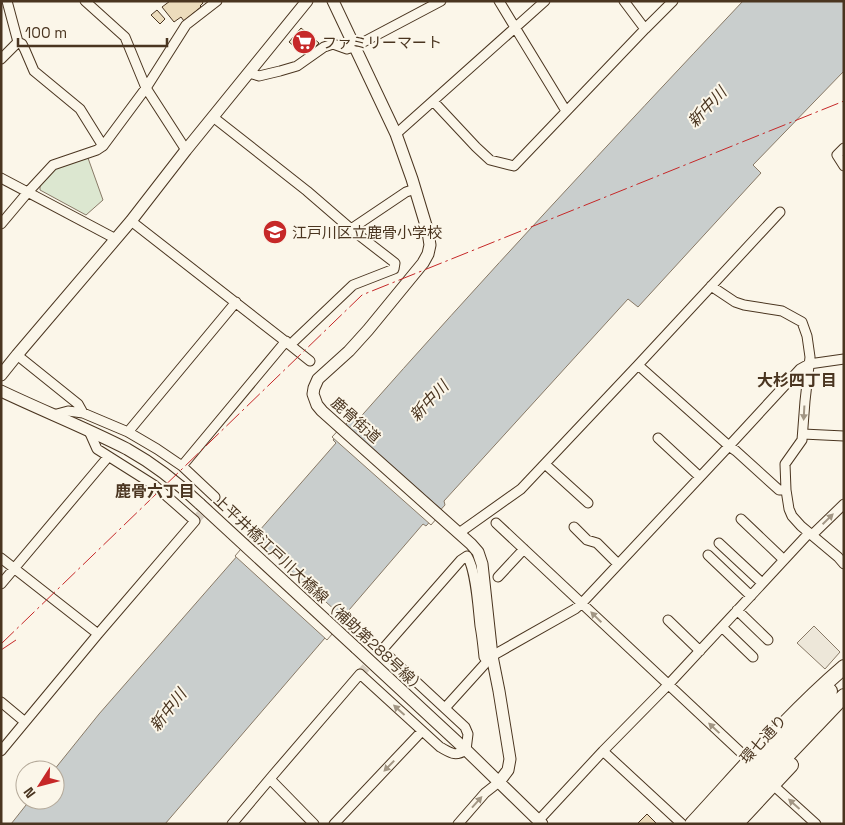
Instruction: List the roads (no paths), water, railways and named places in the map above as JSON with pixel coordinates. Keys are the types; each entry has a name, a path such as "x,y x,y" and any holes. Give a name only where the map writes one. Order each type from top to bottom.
{"main road":[{"path":"692,824 800,708 844,667"},
{"name":"環七通り","path":"722,824 734,802 844,676"},
{"name":"環七通り","path":"706,824 734,802 844,696"},
{"path":"736,824 825,730 844,707"}],"street":[{"path":"8,1 18,42 22,44 34,71 80,109 103,146"},
{"path":"85,1 125,37 146,88 186,150"},
{"path":"1,224 53,165 97,150 103,146 146,88 186,26 216,1"},
{"path":"1,375 131,221 306,1"},
{"name":"鹿骨街道","path":"333,1 396,134 415,189 430,245 423,263 373,324 318,379 313,394 317,405 322,411 456,530 480,556 490,658 499,691 510,758 508,770 499,782"},
{"path":"249,73 258,76 297,66 324,47 332,44 347,49 354,47 441,1"},
{"path":"499,1 566,111"},
{"path":"396,134 545,1"},
{"path":"624,1 645,29"},
{"path":"433,101 490,160 514,166 673,1"},
{"path":"1,59 18,42"},
{"path":"182,466 288,343 353,285 394,270 395,263 213,117"},
{"path":"844,148 837,155 844,166"},
{"path":"1,178 116,239"},
{"path":"351,229 406,192 415,189"},
{"path":"456,530 520,489 780,212"},
{"path":"131,221 310,361"},
{"path":"711,286 740,303 782,311 802,322 807,336 810,357 804,401 802,440 785,464 789,509 792,516 801,526 844,564"},
{"path":"128,432 236,302"},
{"path":"17,355 78,404 83,412"},
{"path":"445,708 490,658 582,604 800,369 809,364 844,359"},
{"path":"638,365 779,490 786,490"},
{"name":"上平井橋江戸川大橋線（補助第288号線）","path":"1,391 127,449 177,482 499,782"},
{"path":"53,415 68,411 83,412 128,432 182,466 215,497"},
{"path":"1,752 98,634 195,521 154,485 97,449 89,432"},
{"path":"803,434 844,436"},
{"path":"658,438 700,477"},
{"path":"1,584 108,457"},
{"path":"545,464 588,503"},
{"path":"458,824 485,793 499,782 535,820 668,685 784,560 844,504"},
{"path":"741,519 784,560"},
{"path":"496,523 750,761"},
{"path":"574,527 588,540 597,543 618,564"},
{"path":"719,543 762,583"},
{"path":"498,577 524,549"},
{"path":"232,824 360,674 440,747 454,754 466,750 468,734 465,727 382,650 466,556 470,561 479,610 484,657 490,658"},
{"path":"708,556 751,596"},
{"path":"1,558 98,634"},
{"path":"737,610 768,640"},
{"path":"668,620 700,651"},
{"path":"722,627 753,657"},
{"path":"1,702 25,722"},
{"path":"334,824 422,731"},
{"path":"603,751 682,824"},
{"path":"270,779 314,824"},
{"path":"773,785 816,824"}],"water":[{"name":"新中川","path":"743,1 844,1 844,71 753,165 761,173 638,307 628,299 444,501 445,505 426,526 423,524 165,824 11,824 22,810 65,810 65,760 62,760 99,714 336,443 333,440 351,418 356,422 548,210"}],"tunnel":[{"path":"195,521 215,497"},
{"path":"360,674 382,650"}],"place":[{"name":"ファミリーマート","path":"304,42"},
{"name":"江戸川区立鹿骨小学校","path":"275,232"}],"district":[{"name":"大杉四丁目","path":"797,380"},
{"name":"鹿骨六丁目","path":"155,491"}]}
